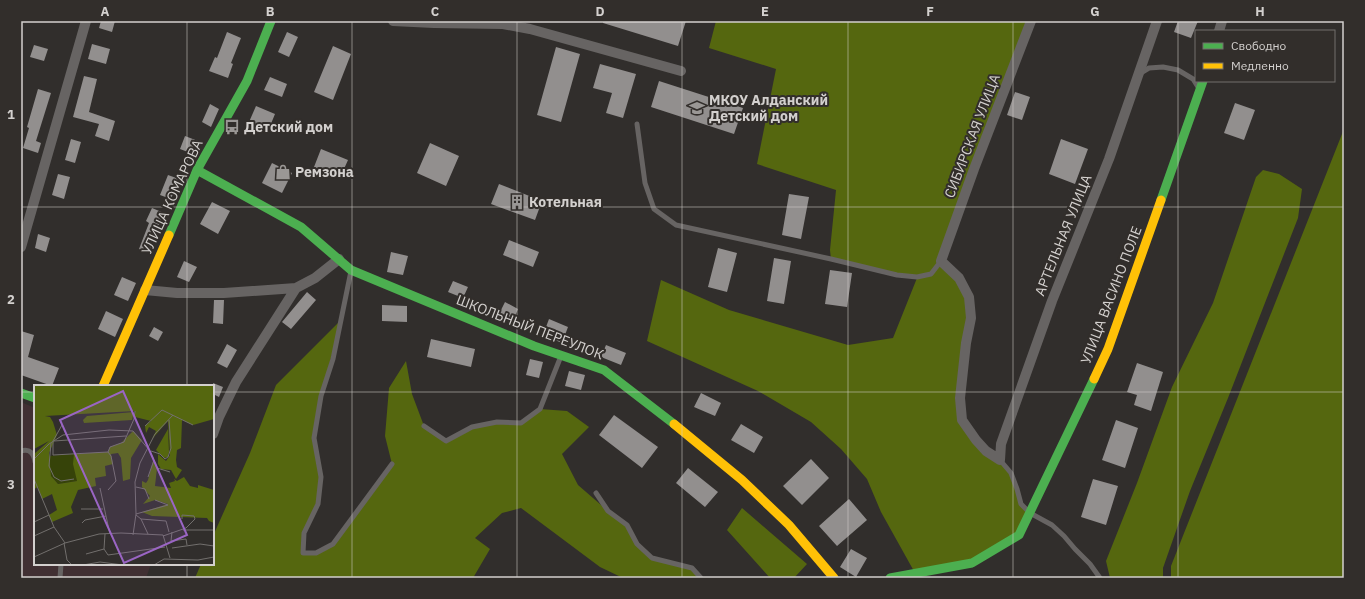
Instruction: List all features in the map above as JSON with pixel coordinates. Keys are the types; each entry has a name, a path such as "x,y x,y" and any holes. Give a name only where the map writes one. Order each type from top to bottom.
{"street":[{"path":"21,246 86,21"},
{"name":"УЛИЦА КОМАРОВА","path":"102,385 197,170 247,81 272,21"},
{"path":"393,21 503,23 530,29 681,71"},
{"name":"СИБИРСКАЯ УЛИЦА","path":"941,261 974,169 1031,21"},
{"name":"АРТЕЛЬНАЯ УЛИЦА","path":"1000,460 1001,444 1052,301 1109,159 1158,21"},
{"name":"УЛИЦА ВАСИНО ПОЛЕ","path":"890,578 972,563 1020,535 1108,349 1201,85"},
{"name":"ШКОЛЬНЫЙ ПЕРЕУЛОК","path":"197,170 302,227 351,270 534,346 604,370 688,435 742,480 789,525 834,578"},
{"path":"145,290 177,293 224,293 296,288 315,278 339,259"},
{"path":"941,261 959,278 969,297 971,318 966,344 964,374 960,398 962,420 976,440 986,450 1000,460"},
{"path":"214,431 219,417 236,382 296,288"},
{"path":"21,393 34,398"}],"lane":[{"path":"1139,74 1150,68 1163,67 1178,70 1195,80"},
{"path":"637,124 645,183 654,209 676,225 897,275 917,277 931,274 941,261"},
{"path":"351,270 333,360 321,396 317,417 314,438 321,477 318,504 304,533 303,553 316,553 333,544 392,464"},
{"path":"424,426 446,441 472,427 497,422 521,423 540,409 561,356"},
{"path":"21,450 24,449 30,451 34,456"},
{"path":"1000,460 1011,474 1021,504 1030,513 1052,525 1064,536 1074,549 1090,564 1100,578"},
{"path":"596,493 608,511 627,524 637,544 652,558 692,568 700,578"},
{"path":"60,578 61,565"}],"shaded area":[{"path":"21,402 34,408 34,565 151,565 146,578 21,578"}],"green space":[{"path":"716,21 1031,21 941,261 969,297 962,420 1011,473 1021,504 1030,513 1019,535 972,563 915,573 881,512 867,479 841,449 811,422 758,391 647,341 661,280 729,310 848,345 893,338 917,278 831,259 830,250 836,190 757,164 776,69 709,48"},
{"path":"1344,129 1344,578 1171,578 1171,566"},
{"path":"1263,170 1279,174 1302,189 1298,218 1190,491 1163,568 1163,578 1110,578 1106,561 1137,483 1172,387 1213,303 1256,177"},
{"path":"341,320 321,396 314,438 321,477 318,504 304,533 303,553 316,553 333,544 392,464 385,436 389,388 406,361 412,394 424,426 446,441 472,427 497,422 521,423 540,409 567,411 589,427 562,454 578,485 627,525 637,544 652,558 692,568 701,578 623,578 600,567 521,508 502,513 475,538 490,549 473,578 195,578 201,565 214,565 214,534 250,453 276,385"},
{"path":"742,508 807,564 794,578 770,578 727,530"}],"building":[{"path":"101,21 115,21 112,32 99,28"},
{"path":"603,21 686,21 678,46 603,23"},
{"path":"1178,21 1198,21 1191,38 1174,32"},
{"path":"227,32 241,38 231,63 233,64 228,78 209,71 215,57 217,58"},
{"path":"287,32 298,37 289,57 278,52"},
{"path":"92,44 110,49 106,64 88,59"},
{"path":"34,45 48,49 44,61 30,57"},
{"path":"333,46 351,54 333,100 314,92"},
{"path":"556,47 580,54 561,122 537,115"},
{"path":"600,64 636,74 623,118 606,113 612,93 593,88"},
{"path":"84,76 97,79 89,112 115,121 109,141 95,136 99,124 73,117"},
{"path":"270,77 287,84 282,97 264,90"},
{"name":"МКОУ Алданский Детский дом","path":"659,81 743,108 734,134 651,107"},
{"path":"38,89 51,93 36,141 41,143 38,153 23,148 29,128 27,127"},
{"path":"1015,92 1030,97 1022,120 1007,115"},
{"path":"1235,103 1255,110 1244,140 1224,133"},
{"path":"210,104 219,109 211,127 202,122"},
{"path":"256,106 275,114 268,131 249,122"},
{"path":"185,136 198,141 193,154 180,149"},
{"path":"71,139 81,142 75,163 65,160"},
{"path":"1061,139 1088,149 1075,184 1049,174"},
{"path":"430,143 459,156 446,186 417,173"},
{"path":"321,149 348,160 340,178 314,167"},
{"path":"272,163 292,173 282,193 262,183"},
{"path":"58,174 70,177 64,199 52,195"},
{"path":"168,175 179,179 171,199 160,195"},
{"name":"Котельная","path":"499,184 542,201 535,220 491,204"},
{"path":"789,194 809,197 801,239 782,235"},
{"path":"212,202 230,211 218,234 200,224"},
{"path":"152,208 164,213 149,253 139,249 149,223 146,221"},
{"path":"38,234 50,238 46,252 35,248"},
{"path":"509,240 539,252 533,267 503,255"},
{"path":"718,248 737,253 727,292 708,287"},
{"path":"391,252 408,256 403,275 387,272"},
{"path":"774,258 791,261 784,304 767,301"},
{"path":"184,261 197,267 189,282 177,277"},
{"path":"830,270 852,273 847,307 825,304"},
{"path":"122,277 136,283 128,301 114,295"},
{"path":"453,281 468,287 463,298 448,292"},
{"path":"307,292 316,300 291,329 282,322"},
{"path":"214,300 224,300 223,324 213,323"},
{"path":"505,302 518,309 512,323 498,316"},
{"path":"382,305 407,306 407,322 382,321"},
{"path":"106,311 123,319 115,337 98,329"},
{"path":"549,319 568,327 562,343 543,335"},
{"path":"154,327 163,332 158,341 149,336"},
{"path":"21,331 34,335 28,357 59,368 52,385 21,375"},
{"path":"431,339 475,349 471,367 427,357"},
{"path":"227,344 237,350 227,368 217,363"},
{"path":"606,345 626,353 621,365 601,357"},
{"path":"530,359 543,362 539,378 526,375"},
{"path":"1137,363 1163,372 1151,411 1134,405 1137,395 1127,392"},
{"path":"569,371 585,375 581,390 565,386"},
{"path":"213,383 223,387 219,397 214,394"},
{"path":"701,393 721,403 715,416 694,407"},
{"path":"614,415 658,447 642,468 599,435"},
{"path":"1116,420 1138,428 1125,468 1102,460"},
{"path":"741,424 763,437 754,453 731,440"},
{"path":"811,459 829,478 802,505 783,486"},
{"path":"688,468 718,492 705,507 676,483"},
{"path":"1093,479 1118,486 1106,525 1081,517"},
{"path":"849,499 867,520 837,546 819,526"},
{"path":"851,549 867,558 856,577 840,567"}],"traffic: fast":[{"path":"169,235 197,170 247,81 271,21"},
{"path":"1161,200 1203,82"},
{"path":"197,170 301,227 351,270 534,346 604,370 674,424"},
{"path":"890,578 972,563 1019,535 1094,379"},
{"path":"21,393 34,398"}],"traffic: slow":[{"path":"1094,379 1108,349 1161,200"},
{"path":"103,385 169,235"},
{"path":"674,424 742,480 789,525 834,578"}],"place":[{"name":"МКОУ Алданский Детский дом","path":"697,108"},
{"name":"Детский дом","path":"232,127"},
{"name":"Ремзона","path":"283,172"},
{"name":"Котельная","path":"517,202"}]}
